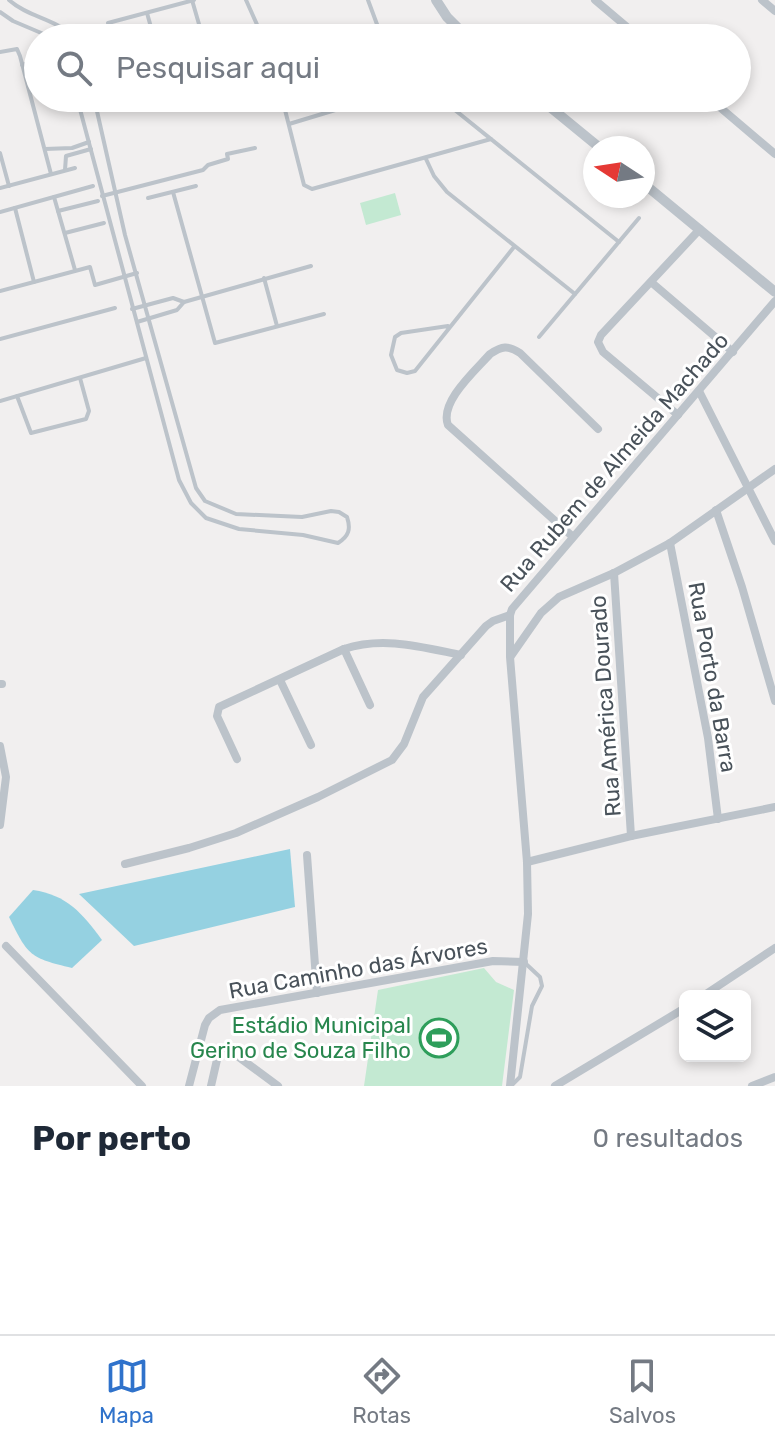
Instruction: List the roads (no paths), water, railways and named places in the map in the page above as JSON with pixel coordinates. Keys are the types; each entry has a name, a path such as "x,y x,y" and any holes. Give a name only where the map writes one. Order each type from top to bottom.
{"street":[{"path":"436,0 454,24"},
{"path":"595,0 623,24"},
{"path":"762,0 775,11"},
{"path":"556,112 585,136"},
{"path":"726,112 775,154"},
{"path":"655,193 775,292"},
{"path":"678,415 599,348 601,335 700,229"},
{"path":"651,282 733,352"},
{"name":"Rua Rubem de Almeida Machado","path":"510,1086 528,914 527,862 510,657 512,609 775,301"},
{"path":"572,536 448,425 445,418 447,406 490,354 508,347 520,353 598,429"},
{"path":"699,391 775,541"},
{"path":"510,657 551,603 581,585 614,573 670,543 775,469"},
{"path":"716,510 775,701"},
{"name":"Rua Porto da Barra","path":"670,543 708,738 718,819"},
{"name":"Rua América Dourado","path":"614,573 631,836"},
{"path":"125,864 236,833 392,760 404,744 423,697 486,626 510,615"},
{"path":"237,759 217,710 344,649 364,643 392,643 461,655"},
{"path":"344,649 370,705"},
{"path":"280,680 311,745"},
{"path":"0,746 6,777 0,825"},
{"path":"527,862 631,836 775,807"},
{"path":"307,855 317,993"},
{"path":"6,946 142,1086"},
{"path":"712,990 775,948"},
{"name":"Rua Caminho das Árvores","path":"193,1069 205,1025 220,1010 493,961 524,962"},
{"path":"560,1085 679,1012"},
{"path":"211,1086 219,1051 228,1047 278,1086"},
{"path":"189,1086 193,1069 214,1075"},
{"path":"752,1086 775,1077"}],"lane":[{"path":"9,0 20,10 57,24"},
{"path":"108,24 193,0 199,24"},
{"path":"246,0 257,24"},
{"path":"368,0 377,24"},
{"path":"0,12 24,25"},
{"path":"147,13 150,24"},
{"path":"0,21 9,18"},
{"path":"0,52 17,49 24,72"},
{"path":"35,112 51,174"},
{"path":"82,112 100,198 179,480 191,503 206,518 239,529 303,535 338,543 346,537 350,526 347,517 339,512 302,517 236,514 205,501 196,488 149,319 97,112"},
{"path":"285,112 304,185 312,189 491,139"},
{"path":"288,124 328,112"},
{"path":"457,112 619,242"},
{"path":"45,149 72,148 89,142"},
{"path":"58,211 203,170 208,165 228,159 227,154 255,148"},
{"path":"65,170 64,157 91,149"},
{"path":"0,153 9,186"},
{"path":"426,159 440,185 575,294"},
{"path":"0,188 75,168"},
{"path":"0,212 93,186"},
{"path":"148,198 196,186"},
{"path":"173,192 215,343 324,314"},
{"path":"54,197 75,270"},
{"path":"15,208 34,282"},
{"path":"539,337 639,218"},
{"path":"65,233 104,223"},
{"path":"448,326 401,333 395,337 391,355 397,370 407,373 415,371 514,247"},
{"path":"136,322 177,310 184,302 311,266"},
{"path":"0,291 90,267 95,285 137,273"},
{"path":"264,278 277,326"},
{"path":"132,309 173,298 184,302"},
{"path":"0,339 115,308"},
{"path":"0,401 146,358"},
{"path":"17,396 31,433 86,419 89,411 80,378"},
{"path":"510,1086 518,1081 523,1067 532,1006 542,986 540,977 524,962"}],"water":[{"path":"290,849 295,907 134,946 79,894"},
{"path":"33,890 55,896 73,907 102,940 72,968 39,958 26,948 15,930 9,917"}],"place":[{"name":"Estádio Municipal Gerino de Souza Filho","path":"439,1038"}]}
